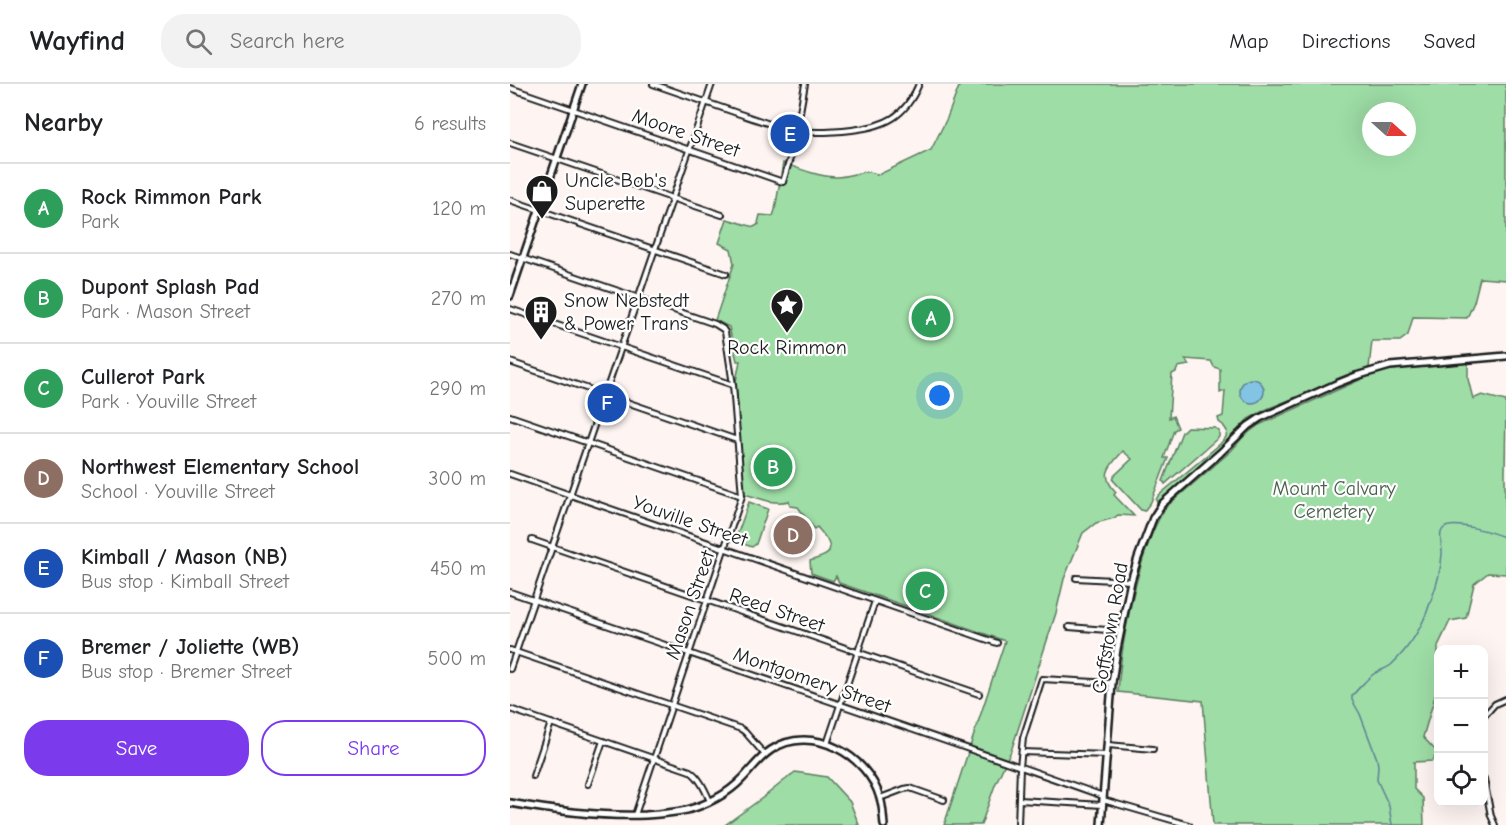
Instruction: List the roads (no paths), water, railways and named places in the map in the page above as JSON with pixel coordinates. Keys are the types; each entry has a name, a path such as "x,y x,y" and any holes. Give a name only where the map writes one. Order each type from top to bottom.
{"main road":[{"path":"510,296 582,84"},
{"name":"Goffstown Road","path":"1101,825 1112,682 1120,631 1131,581 1146,536 1159,508 1254,422 1336,384 1382,368 1506,356"},
{"path":"510,803 574,813 635,815 680,812 719,796 738,783 765,755 778,746 812,741 845,752 861,766 871,779 880,798 884,825"}],"street":[{"path":"653,84 772,124 814,132 863,129 883,124 905,109 919,84"},
{"path":"510,669 712,84"},
{"path":"796,130 805,84"},
{"name":"Moore Street","path":"510,88 783,182 796,130"},
{"path":"510,143 722,215"},
{"path":"510,200 726,274"},
{"path":"510,254 638,299"},
{"name":"Mason Street","path":"635,815 742,496 733,385 723,329 715,324 638,299"},
{"path":"510,309 733,385"},
{"path":"510,362 737,440"},
{"path":"510,416 742,496"},
{"name":"Youville Street","path":"510,474 997,643"},
{"name":"Reed Street","path":"532,540 979,694"},
{"path":"1076,578 1131,581"},
{"name":"Montgomery Street","path":"510,592 1020,767 1103,800"},
{"path":"826,744 875,601"},
{"path":"1069,627 1120,631"},
{"path":"510,650 745,732 765,755"},
{"path":"1018,825 1024,732 1042,680 1112,682"},
{"path":"1488,712 1495,704 1506,699"},
{"path":"510,709 690,771 696,775 710,801"},
{"path":"533,777 552,723"},
{"path":"588,784 603,741"},
{"path":"1108,745 1153,749"},
{"path":"1022,752 1107,755"},
{"path":"880,798 910,788 944,800"},
{"path":"1019,800 1103,800 1189,825"},
{"path":"1488,800 1495,825"}],"water":[{"path":"1252,379 1257,380 1263,386 1263,396 1257,402 1252,403 1247,402 1241,396 1240,391 1241,386 1247,380"}],"waterway":[{"path":"1392,825 1389,806 1377,780 1377,759 1352,696 1372,675 1391,665 1415,636 1427,612 1438,579 1441,567 1442,530 1449,526 1465,526 1506,538"}],"place":[{"name":"Kimball / Mason (NB)","path":"790,134"},
{"name":"Uncle Bob's Superette","path":"542,220"},
{"name":"Rock Rimmon Park","path":"931,318"},
{"name":"Rock Rimmon","path":"787,334"},
{"name":"Snow Nebstedt & Power Trans","path":"541,341"},
{"name":"Bremer / Joliette (WB)","path":"607,403"},
{"name":"Dupont Splash Pad","path":"773,467"},
{"name":"Northwest Elementary School","path":"793,535"},
{"name":"Cullerot Park","path":"925,591"}],"park label":[{"name":"Mount Calvary Cemetery","path":"1334,500"}]}
